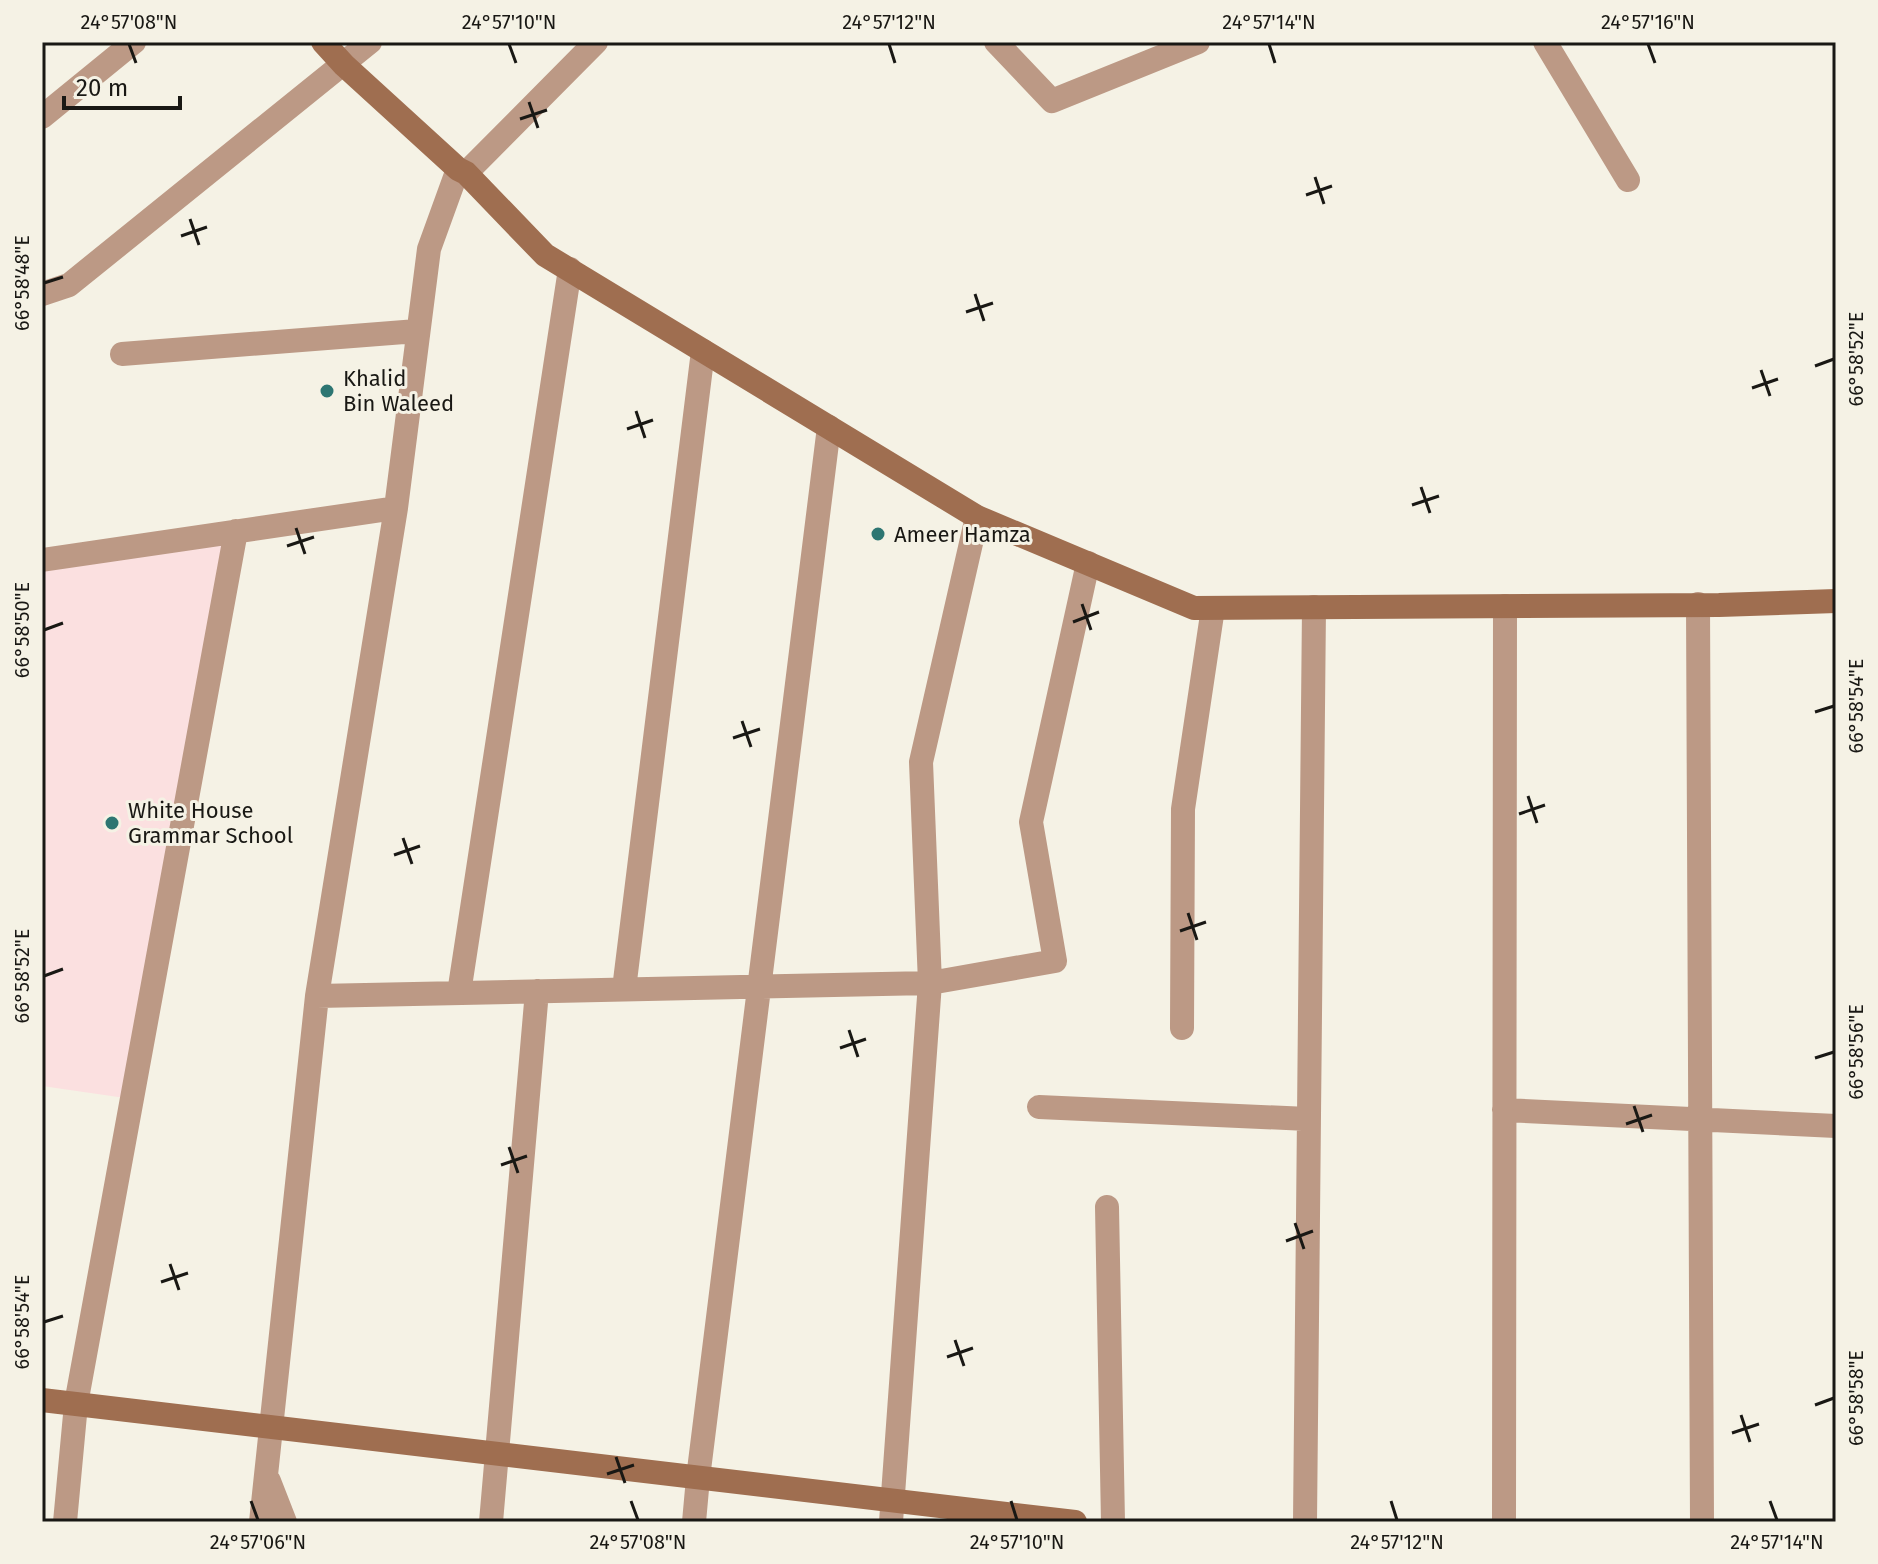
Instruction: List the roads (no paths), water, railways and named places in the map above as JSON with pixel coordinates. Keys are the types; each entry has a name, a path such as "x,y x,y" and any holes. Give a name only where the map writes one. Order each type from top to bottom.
{"street":[{"path":"42,117 134,42"},
{"path":"323,42 344,65 462,171 545,255 977,517 1194,608 1836,601"},
{"path":"42,294 69,285 370,42"},
{"path":"261,1522 317,996 396,508 429,249 462,171 596,42"},
{"path":"996,42 1052,101 1198,42"},
{"path":"1545,42 1628,180"},
{"path":"459,993 570,269"},
{"path":"122,354 417,331"},
{"path":"624,989 703,351"},
{"path":"694,1522 829,427"},
{"path":"42,560 396,508"},
{"path":"892,1512 930,983 921,762 977,517"},
{"path":"65,1522 76,1404 236,531"},
{"path":"317,996 930,983 1055,961 1031,822 1088,563"},
{"path":"1698,604 1702,1522"},
{"path":"1504,1522 1505,606"},
{"path":"1305,1522 1314,607"},
{"path":"1182,1028 1183,809 1213,608"},
{"path":"491,1522 537,991"},
{"path":"1039,1107 1308,1119"},
{"path":"1504,1110 1836,1126"},
{"path":"1107,1207 1113,1522"},
{"path":"42,1400 698,1478 892,1512 1075,1522"},
{"path":"267,1475 285,1522"}],"place":[{"name":"Khalid Bin Waleed","path":"327,391"},
{"name":"Ameer Hamza","path":"878,534"},
{"name":"White House Grammar School","path":"112,823"}]}
